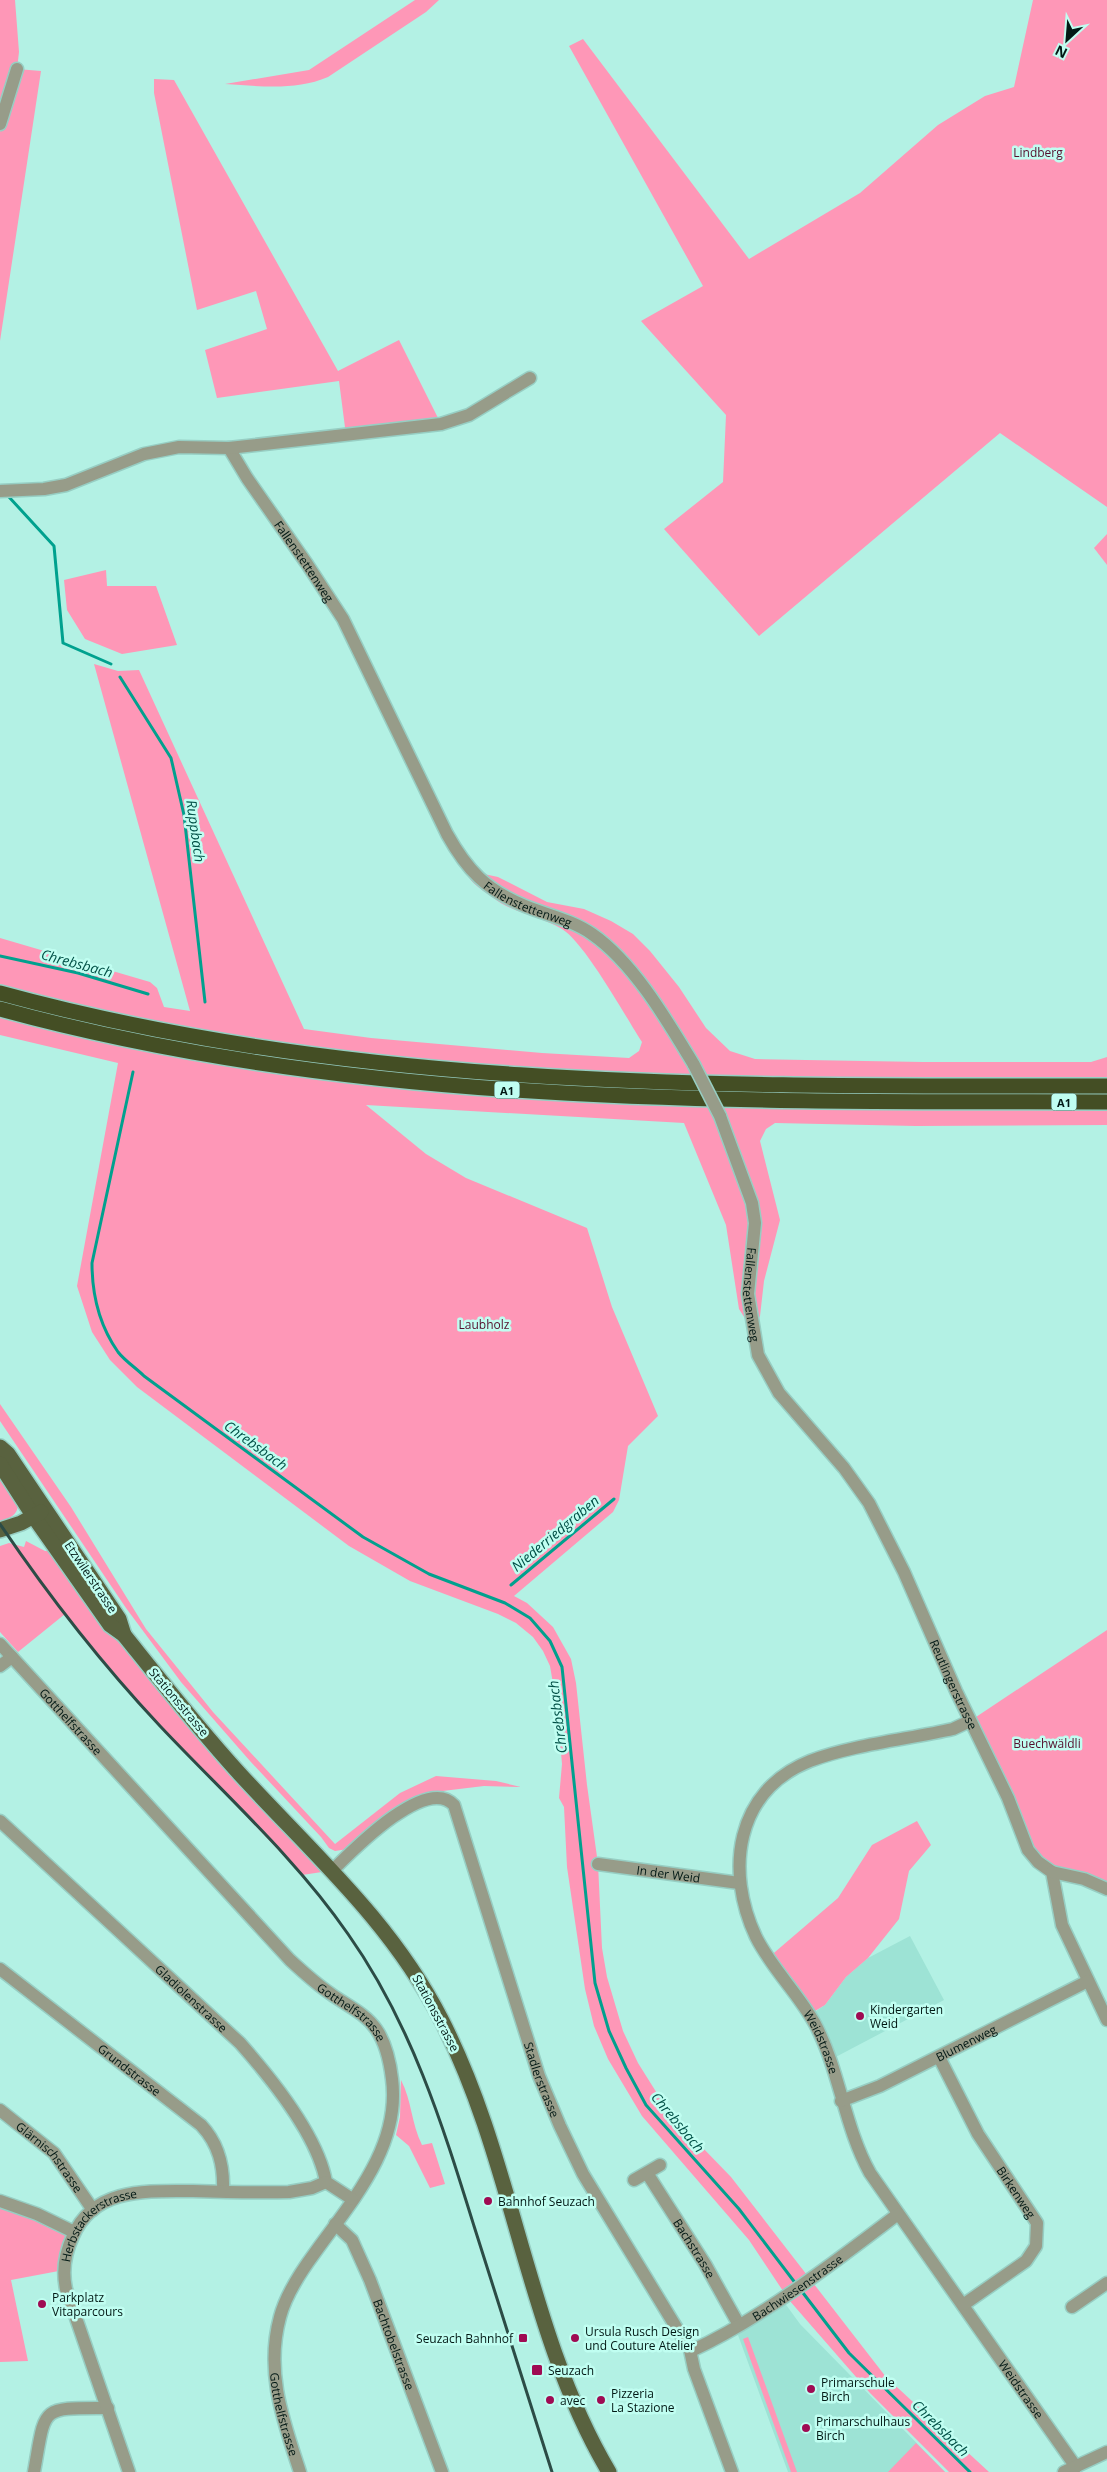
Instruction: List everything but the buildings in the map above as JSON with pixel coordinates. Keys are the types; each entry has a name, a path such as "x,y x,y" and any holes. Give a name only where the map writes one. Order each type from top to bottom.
{"highway":[{"name":"A1","path":"0,993 112,1021 211,1040 317,1057 442,1070 547,1077 743,1084 1107,1086"},
{"name":"A1","path":"0,1010 86,1032 237,1060 365,1078 449,1086 700,1099 1107,1102"}],"main road":[{"name":"Etzwilerstrasse","path":"0,1447 8,1454 39,1513"},
{"name":"Etzwilerstrasse","path":"0,1464 119,1619 124,1635"},
{"path":"0,1530 39,1513"},
{"name":"Stationsstrasse","path":"124,1635 239,1773 369,1910 404,1956 430,1998 456,2050 496,2162 557,2362 584,2428 609,2472"}],"street":[{"path":"0,124 17,69"},
{"path":"0,491 44,490 66,485 144,454 179,447 230,448 441,424 469,415 530,378"},
{"name":"Fallenstettenweg","path":"230,448 247,478 333,602 447,834 465,863 489,888 525,906 576,925 604,944 644,990 694,1065 720,1116 753,1213 754,1244 748,1294 758,1355 764,1368"},
{"name":"Reutlingerstrasse","path":"764,1368 780,1393 844,1468 869,1504 904,1572 970,1721 1008,1798 1028,1850 1038,1862 1052,1872"},
{"name":"Gotthelfstrasse","path":"0,1644 290,1960 321,1987 364,2017 378,2033 385,2048 392,2073 394,2098 391,2121 378,2159 293,2285 283,2307 276,2333 273,2361 276,2391 300,2472"},
{"path":"0,1666 12,1657"},
{"name":"Weidstrasse","path":"970,1721 953,1729 819,1758 789,1772 768,1790 749,1818 740,1848 739,1883 749,1919 761,1945 804,2006 822,2038 852,2135 863,2159 898,2214 1076,2467"},
{"name":"Stadlerstrasse","path":"333,1870 369,1835 404,1811 434,1797 442,1798 454,1805 539,2076 552,2110 587,2181 657,2291 691,2352 694,2369 732,2472"},
{"name":"Gladiolenstrasse","path":"0,1821 248,2052 305,2130 322,2161 326,2182"},
{"name":"In der Weid","path":"598,1864 739,1883"},
{"path":"1107,1889 1084,1879 1052,1872 1062,1925 1107,2020"},
{"name":"Grundstrasse","path":"0,1969 201,2125 212,2139 220,2155 223,2172 223,2191"},
{"name":"Blumenweg","path":"841,2101 880,2086 1088,1981"},
{"name":"Birkenweg","path":"939,2057 978,2134 1037,2223 1036,2246 1026,2261 963,2305"},
{"name":"Glärnischstrasse","path":"0,2110 54,2153 93,2210"},
{"path":"634,2180 660,2165"},
{"name":"Bachstrasse","path":"647,2172 705,2264 738,2325"},
{"path":"326,2182 352,2199"},
{"name":"Herbstackerstrasse","path":"129,2472 65,2285 65,2259 74,2232 93,2210 109,2200 134,2192 289,2192 315,2187 326,2182"},
{"path":"0,2201 37,2214 74,2232"},
{"name":"Bachwiesenstrasse","path":"691,2352 738,2325 792,2290 898,2214"},
{"name":"Bachtobelstrasse","path":"335,2224 352,2240 370,2280 442,2472"},
{"path":"1072,2307 1107,2283"},
{"path":"34,2472 42,2427 48,2416 61,2408 108,2408"},
{"path":"1064,2472 1107,2452"}],"shaded area":[{"path":"910,1936 944,2000 830,2060 810,2015 825,2005 846,1977 868,1958"},
{"name":"Primarschule Birch","path":"784,2302 800,2324 945,2472 788,2472 738,2335"}],"green space":[{"path":"0,0 15,0 19,52 17,69 41,71 0,341"},
{"path":"415,0 439,0 426,12 328,77 290,86 225,84 309,70"},
{"name":"Lindberg","path":"1033,0 1107,0 1107,507 1000,433 759,636 664,529 723,482 726,415 641,321 703,286 569,46 583,39 749,259 860,193 938,125 985,96 1014,87"},
{"path":"154,79 174,80 338,371 399,340 441,424 346,435 339,381 217,398 205,350 267,329 256,291 197,310 154,93"},
{"path":"1107,534 1107,565 1094,548"},
{"path":"106,570 107,586 156,586 177,645 122,654 85,639 67,610 64,580"},
{"name":"Laubholz","path":"94,664 118,671 139,670 304,1029 371,1038 542,1053 629,1058 639,1051 642,1042 593,964 571,937 562,929 508,907 492,897 470,879 465,869 465,863 484,874 498,877 547,902 584,909 611,921 633,934 650,951 679,987 706,1028 730,1051 755,1059 1091,1062 1107,1057 1107,1125 916,1126 775,1123 766,1129 760,1141 780,1220 764,1281 760,1316 753,1331 739,1309 726,1225 684,1123 366,1105 426,1154 466,1178 587,1228 612,1307 658,1416 628,1446 619,1500 613,1512 514,1596 527,1603 553,1627 571,1659 576,1683 598,1864 602,1948 607,1977 623,2031 638,2063 670,2114 731,2177 886,2377 989,2472 949,2472 870,2393 789,2300 749,2240 642,2116 608,2059 594,2026 585,1989 567,1867 564,1807 559,1798 562,1764 557,1707 550,1666 543,1651 533,1637 516,1623 498,1614 410,1581 349,1546 137,1387 110,1360 92,1332 77,1286 118,1063 0,1035 0,938 150,982 157,988 164,1007 190,1011"},
{"path":"0,1404 71,1507 146,1629 213,1712 335,1844 400,1793 436,1776 496,1781 521,1787 484,1786 426,1793 398,1808 348,1849 335,1851 329,1848 181,1682 126,1608 0,1421"},
{"path":"0,1471 14,1493 18,1506 16,1512 10,1517 0,1521"},
{"path":"26,1541 45,1551 53,1551 116,1639 278,1825 322,1872 302,1875 140,1704 65,1614 18,1652 0,1632 0,1546 9,1543 24,1547"},
{"name":"Buechwäldli","path":"1107,1630 1107,1889 1038,1862 970,1721"},
{"path":"917,1821 931,1845 909,1871 899,1919 868,1958 846,1977 825,2005 810,2014 768,1958 838,1898 872,1845"},
{"path":"401,2080 405,2088 418,2137 422,2145 432,2143 445,2184 430,2188 409,2146 396,2135 400,2117"},
{"path":"0,2201 74,2232 64,2270 11,2280 28,2361 0,2362"},
{"path":"748,2337 797,2472 791,2472 743,2339"},
{"path":"916,2443 945,2472 888,2472"}],"waterway":[{"name":"Ruppbach","path":"9,497 54,546 63,643 111,664"},
{"name":"Ruppbach","path":"120,677 171,758 184,815 205,1002"},
{"name":"Chrebsbach","path":"0,956 78,973 148,994"},
{"name":"Chrebsbach","path":"133,1072 92,1263 95,1298 101,1320 111,1342 118,1352 144,1376 363,1537 429,1574 505,1603 530,1618 550,1641 562,1667 595,1983 609,2031 646,2105 739,2209 796,2284"},
{"name":"Niederriedgraben","path":"511,1585 614,1499"},
{"name":"Chrebsbach","path":"800,2289 849,2353 970,2472"}],"railway":[{"path":"0,1524 56,1603 96,1653 160,1726 282,1852 327,1906 370,1968 407,2038 437,2112 552,2472"}],"place":[{"name":"Kindergarten Weid","path":"860,2016"},
{"name":"Bahnhof Seuzach","path":"488,2201"},
{"name":"Parkplatz Vitaparcours","path":"42,2304"},
{"name":"Seuzach Bahnhof","path":"523,2338"},
{"name":"Ursula Rusch Design und Couture Atelier","path":"575,2338"},
{"name":"Seuzach","path":"537,2370"},
{"name":"Primarschule Birch","path":"811,2389"},
{"name":"avec","path":"550,2400"},
{"name":"Pizzeria La Stazione","path":"601,2400"},
{"name":"Primarschulhaus Birch","path":"806,2428"}]}
